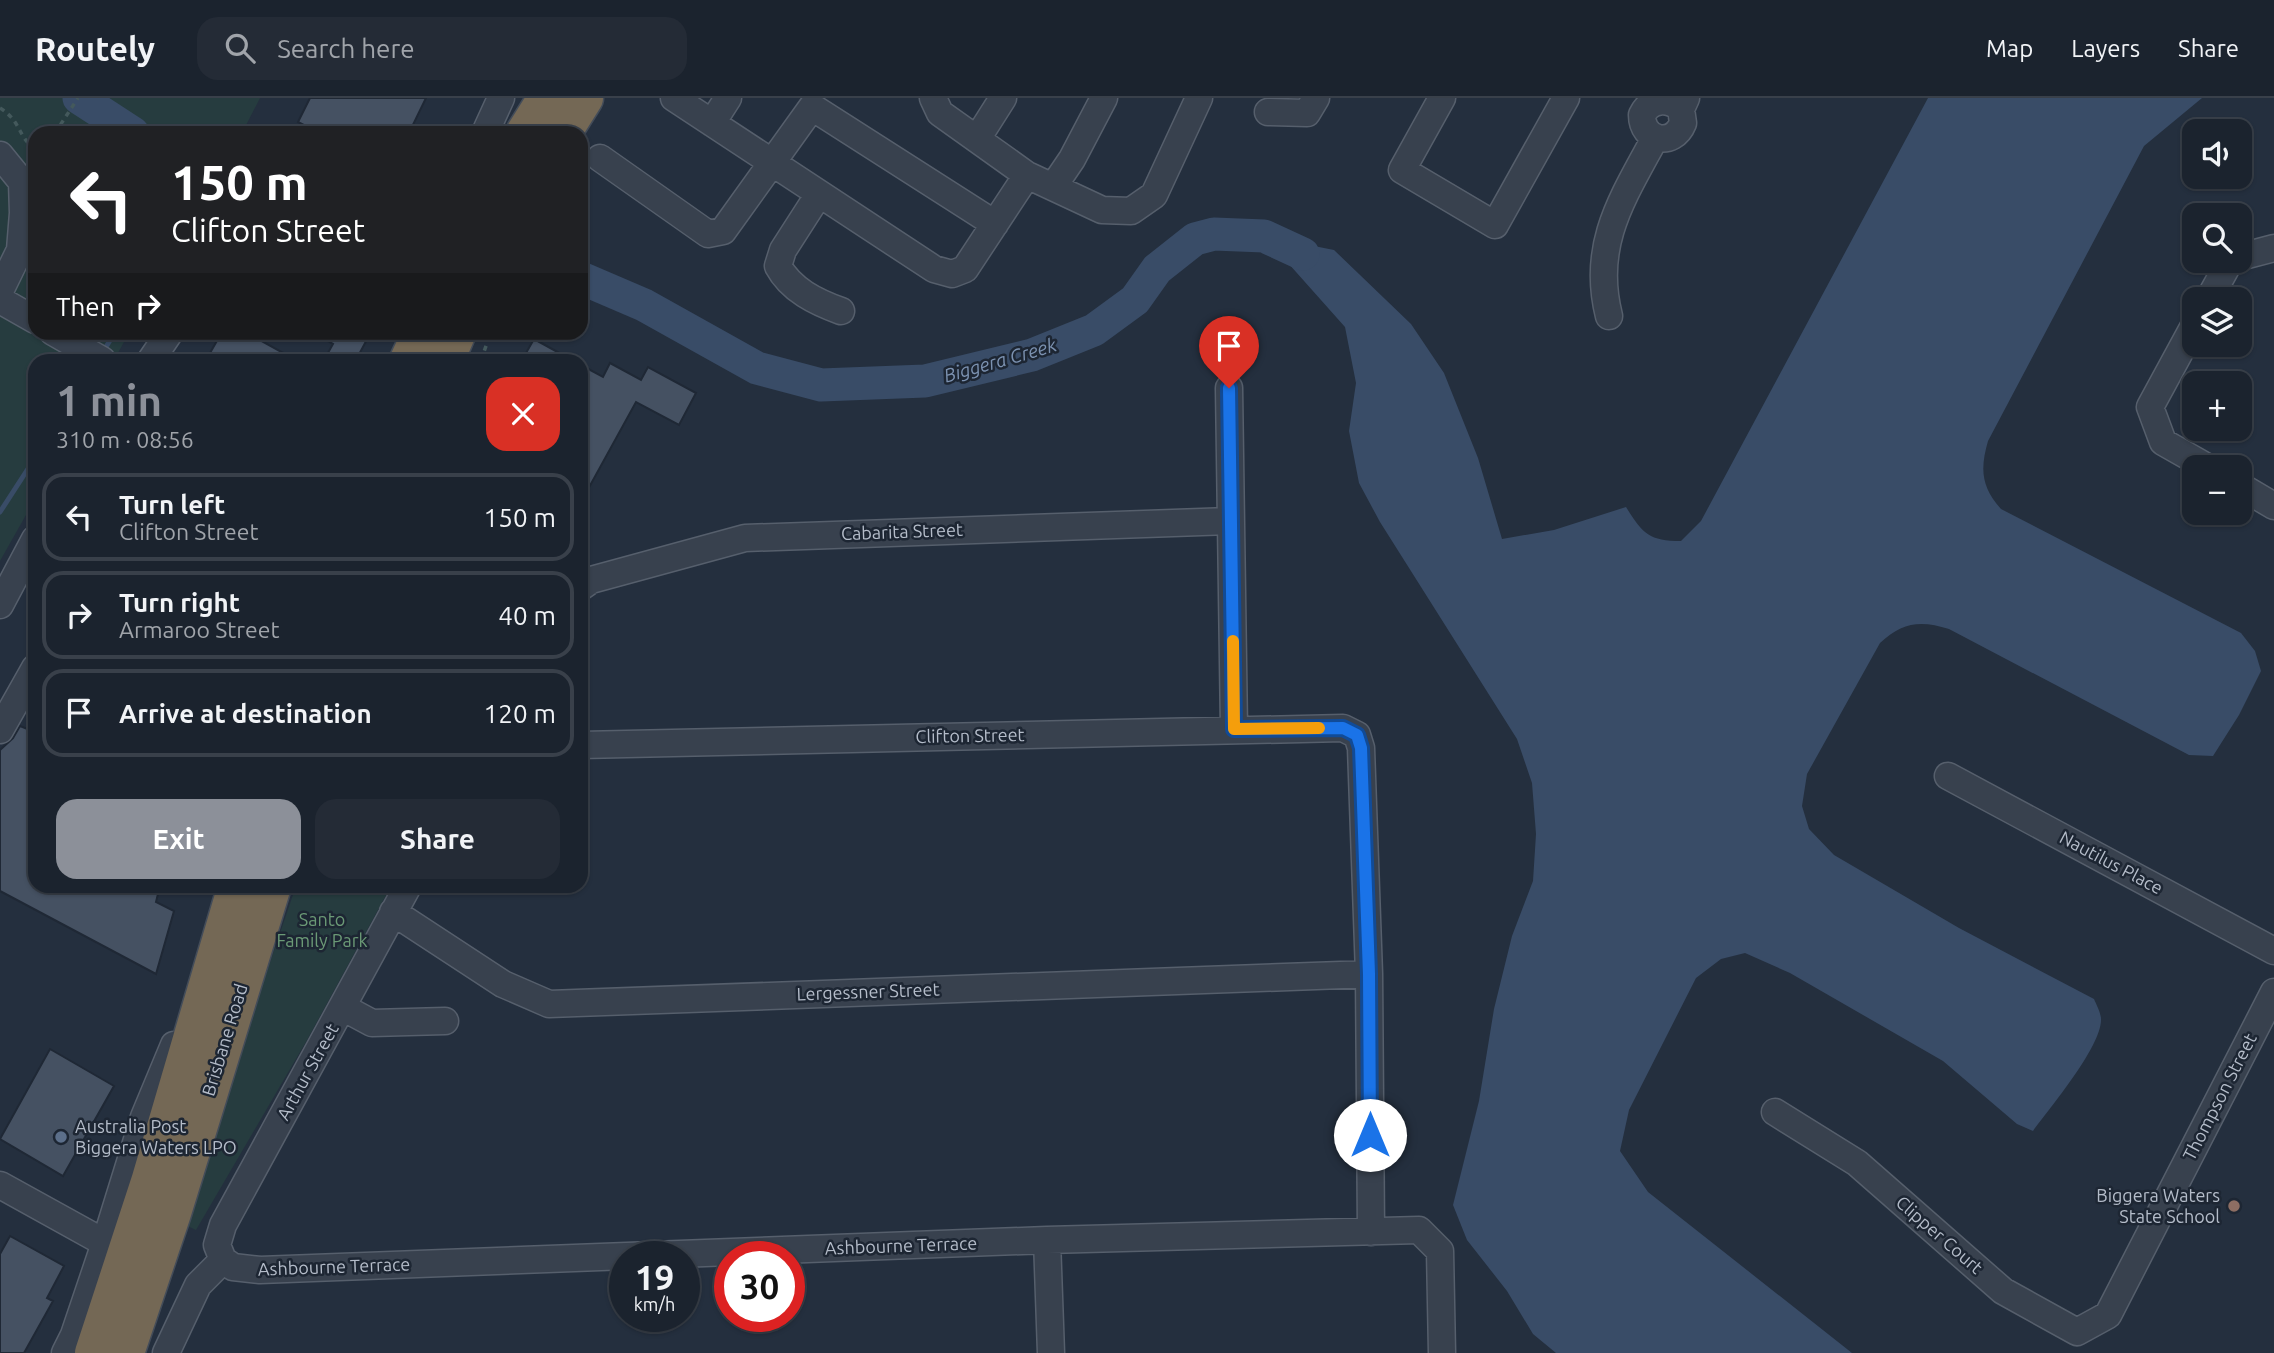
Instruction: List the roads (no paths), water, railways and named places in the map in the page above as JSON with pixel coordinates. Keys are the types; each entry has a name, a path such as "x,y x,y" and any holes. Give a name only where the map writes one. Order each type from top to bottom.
{"highway":[{"path":"500,121 547,98"},
{"path":"566,126 584,98"},
{"path":"421,348 439,340"},
{"name":"Brisbane Road","path":"94,1353 150,1182 235,893"},
{"name":"Brisbane Road","path":"125,1353 172,1213 270,893"}],"street":[{"path":"674,98 934,269 952,274 965,269 1027,175"},
{"path":"712,123 728,98"},
{"path":"933,98 940,113 1027,175 1102,210 1131,211 1154,195 1199,98"},
{"path":"977,139 1003,98"},
{"path":"1053,187 1072,159 1104,98"},
{"path":"1268,112 1307,113 1316,98"},
{"path":"1442,98 1402,170 1495,225 1566,98"},
{"path":"1609,316 1602,287 1603,254 1624,196 1655,138 1669,138 1680,130 1683,123 1673,101"},
{"path":"600,158 708,234 723,231 816,103 995,224"},
{"path":"0,155 22,182 23,213 20,250 0,291"},
{"path":"820,194 783,250 778,266 786,279 818,303 841,311"},
{"path":"2252,253 2274,247"},
{"path":"0,300 28,316"},
{"path":"66,340 90,354"},
{"path":"2182,348 2150,407 2163,442 2186,455"},
{"path":"1229,388 1234,729"},
{"path":"2252,493 2274,506"},
{"name":"Cabarita Street","path":"588,582 745,538 1230,521"},
{"path":"0,605 28,552"},
{"path":"0,730 28,680"},
{"name":"Clifton Street","path":"588,745 1343,728 1357,735 1361,748 1369,974"},
{"name":"Nautilus Place","path":"1948,776 2274,951"},
{"name":"Arthur Street","path":"223,1260 217,1245 223,1225 404,893"},
{"name":"Lergessner Street","path":"393,912 503,984 548,1003 1369,974"},
{"name":"Brisbane Road","path":"65,1353 74,1335 105,1243 144,1117 186,1012 217,953"},
{"path":"1369,974 1371,1232"},
{"name":"Thompson Street","path":"2108,1315 2274,992"},
{"path":"344,1007 372,1023 445,1021"},
{"name":"Clipper Court","path":"1774,1112 1857,1163 2003,1291 2077,1332 2108,1315"},
{"path":"0,1185 105,1243"},
{"name":"Ashbourne Terrace","path":"223,1260 233,1267 260,1270 1047,1240 1419,1230 1440,1251 1442,1353"},
{"path":"1047,1240 1051,1353"},
{"path":"166,1353 198,1285 223,1260"}],"water":[{"path":"1928,98 2202,98 2144,146 1988,441 1983,469 1989,493 2001,509 2241,633 2255,651 2261,671 2239,715 2213,756 2189,755 1949,629 1930,624 1912,625 1896,631 1880,643 1807,774 1802,806 1809,829 1834,855 1959,928 2094,999 2101,1019 2093,1045 2074,1076 2033,1131 2017,1124 1943,1061 1790,973 1745,953 1721,959 1696,978 1629,1110 1620,1151 1648,1192 1852,1353 1556,1353 1533,1334 1507,1291 1467,1240 1453,1205 1479,1101 1494,1009 1512,936 1533,881 1536,834 1532,783 1517,739 1380,522 1359,483 1349,431 1356,383 1345,327 1264,236 1334,250 1411,324 1444,373 1478,458 1502,539 1554,530 1626,507 1637,524 1648,534 1661,539 1681,541 1701,521"}],"waterway":[{"name":"Biggera Creek","path":"79,98 122,126"},
{"name":"Biggera Creek","path":"588,281 644,305 757,368 821,385 925,381 1032,355 1094,330 1135,300 1157,269 1195,239 1214,234 1264,236 1303,254"},
{"path":"103,352 110,340"},
{"path":"0,512 28,469"}],"place":[{"name":"Australia Post Biggera Waters LPO","path":"61,1137"},
{"name":"Biggera Waters State School","path":"2234,1206"}],"park label":[{"name":"Santo Family Park","path":"322,930"}]}
